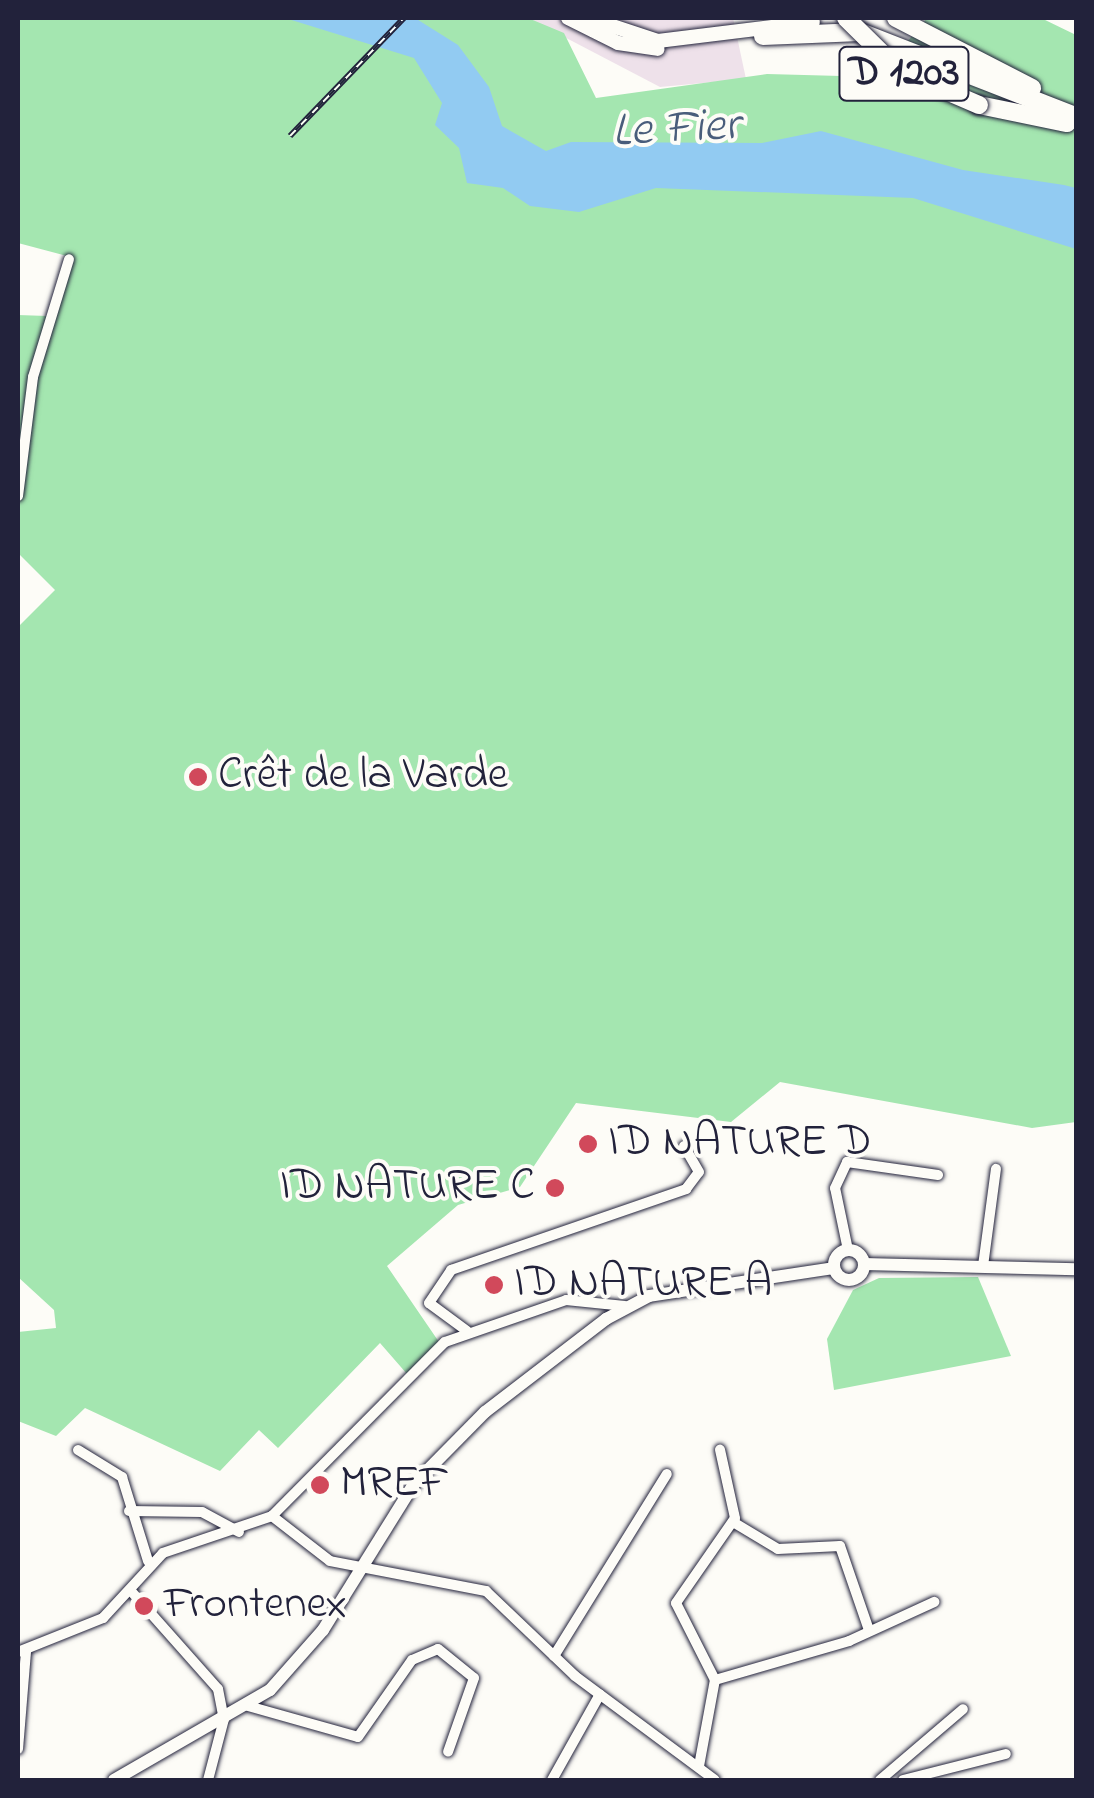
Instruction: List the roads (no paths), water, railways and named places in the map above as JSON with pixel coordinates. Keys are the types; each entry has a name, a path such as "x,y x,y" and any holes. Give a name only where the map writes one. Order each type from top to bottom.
{"highway":[{"name":"D 1203","path":"846,18 900,71 979,104 1076,125"},
{"name":"D 1203","path":"896,18 1042,92"},
{"name":"D 1203","path":"813,22 882,31 1076,105"},
{"name":"D 1203","path":"763,36 860,32 1076,116"}],"main road":[{"name":"D 1203","path":"568,18 640,48 763,36"},
{"name":"D 1203","path":"588,18 658,41 813,22"}],"street":[{"path":"18,496 33,378 69,259"},
{"path":"445,1342 429,1294 452,1270 686,1189 700,1172 684,1146"},
{"path":"938,1174 852,1160 842,1167 835,1188 848,1250 864,1264 1076,1269"},
{"path":"983,1266 996,1169"},
{"path":"114,1780 248,1706 303,1659 360,1569 448,1447 625,1306 650,1296 834,1268 848,1250"},
{"path":"834,1268 850,1280 864,1264"},
{"path":"18,1749 22,1651 76,1634 131,1591 148,1561 239,1532 272,1516 445,1342 467,1331 566,1300 625,1306"},
{"path":"436,1312 467,1331"},
{"path":"78,1450 122,1476 148,1561"},
{"path":"700,1766 716,1680 677,1597 733,1522 720,1450"},
{"path":"554,1656 667,1474"},
{"path":"130,1512 202,1512 239,1532"},
{"path":"272,1516 316,1554 360,1569 474,1586 600,1694 700,1766 708,1779"},
{"path":"733,1522 778,1548 840,1546 869,1630"},
{"path":"131,1591 218,1690 224,1720 208,1780"},
{"path":"716,1680 869,1630 934,1602"},
{"path":"248,1706 358,1737 412,1660 438,1650 474,1678 448,1752"},
{"path":"552,1780 600,1694"},
{"path":"880,1780 963,1709"},
{"path":"903,1780 1006,1754"}],"water":[{"name":"Le Fier","path":"285,18 415,18 458,45 489,87 502,126 546,151 571,142 762,143 821,131 963,170 1076,188 1076,249 913,198 656,188 579,212 530,206 503,188 467,183 459,148 435,125 442,103 414,58"}],"railway":[{"path":"290,136 404,18"}],"place":[{"name":"Crêt de la Varde","path":"198,777"},
{"name":"ID NATURE D","path":"588,1144"},
{"name":"ID NATURE C","path":"555,1188"},
{"name":"ID NATURE A","path":"494,1285"},
{"name":"MREF","path":"320,1485"},
{"name":"Frontenex","path":"144,1606"}]}
